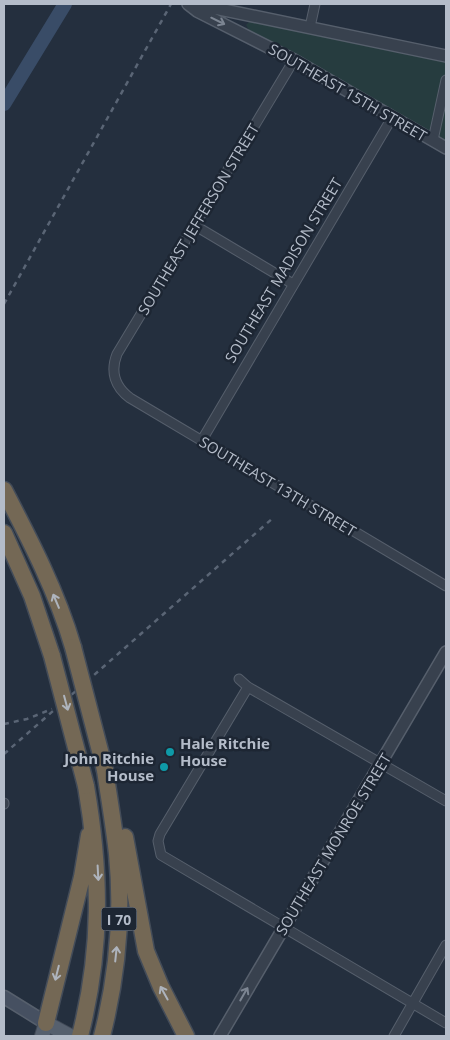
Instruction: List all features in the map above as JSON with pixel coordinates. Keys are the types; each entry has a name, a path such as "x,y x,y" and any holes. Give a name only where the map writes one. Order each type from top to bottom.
{"highway":[{"name":"I 70","path":"4,490 38,557 66,623 105,770 117,855 118,931 113,984 102,1036"},
{"name":"I 70","path":"4,533 32,596 52,656 86,786 93,825 98,874 98,920 93,978 80,1036"},
{"path":"110,802 122,820 137,914 146,951 161,987 186,1036"},
{"path":"47,1028 82,877 88,838 93,825"}],"main road":[{"path":"4,997 47,1028 70,1036"}],"street":[{"name":"SOUTHEAST 15TH STREET","path":"188,4 294,60 446,148"},
{"path":"195,4 446,56"},
{"path":"310,27 315,4"},
{"path":"240,13 243,29 250,36"},
{"name":"SOUTHEAST JEFFERSON STREET","path":"115,381 114,366 117,354 294,60"},
{"path":"433,140 446,80"},
{"name":"SOUTHEAST MADISON STREET","path":"202,440 393,116"},
{"path":"194,224 294,284"},
{"name":"SOUTHEAST 13TH STREET","path":"115,381 123,393 130,398 446,586"},
{"name":"SOUTHEAST MONROE STREET","path":"220,1036 446,652"},
{"path":"240,679 248,687 442,800 446,808"},
{"path":"248,687 160,834 158,840 161,855 446,1023"},
{"path":"394,1036 446,946"}],"green space":[{"path":"251,20 446,62 446,142 249,30 246,25"}],"waterway":[{"path":"4,104 65,4"}],"railway":[{"path":"4,304 171,4"},
{"path":"4,754 273,518"},
{"path":"4,724 27,719 52,709"}],"place":[{"name":"Hale Ritchie House","path":"170,752"},
{"name":"John Ritchie House","path":"164,767"}]}
